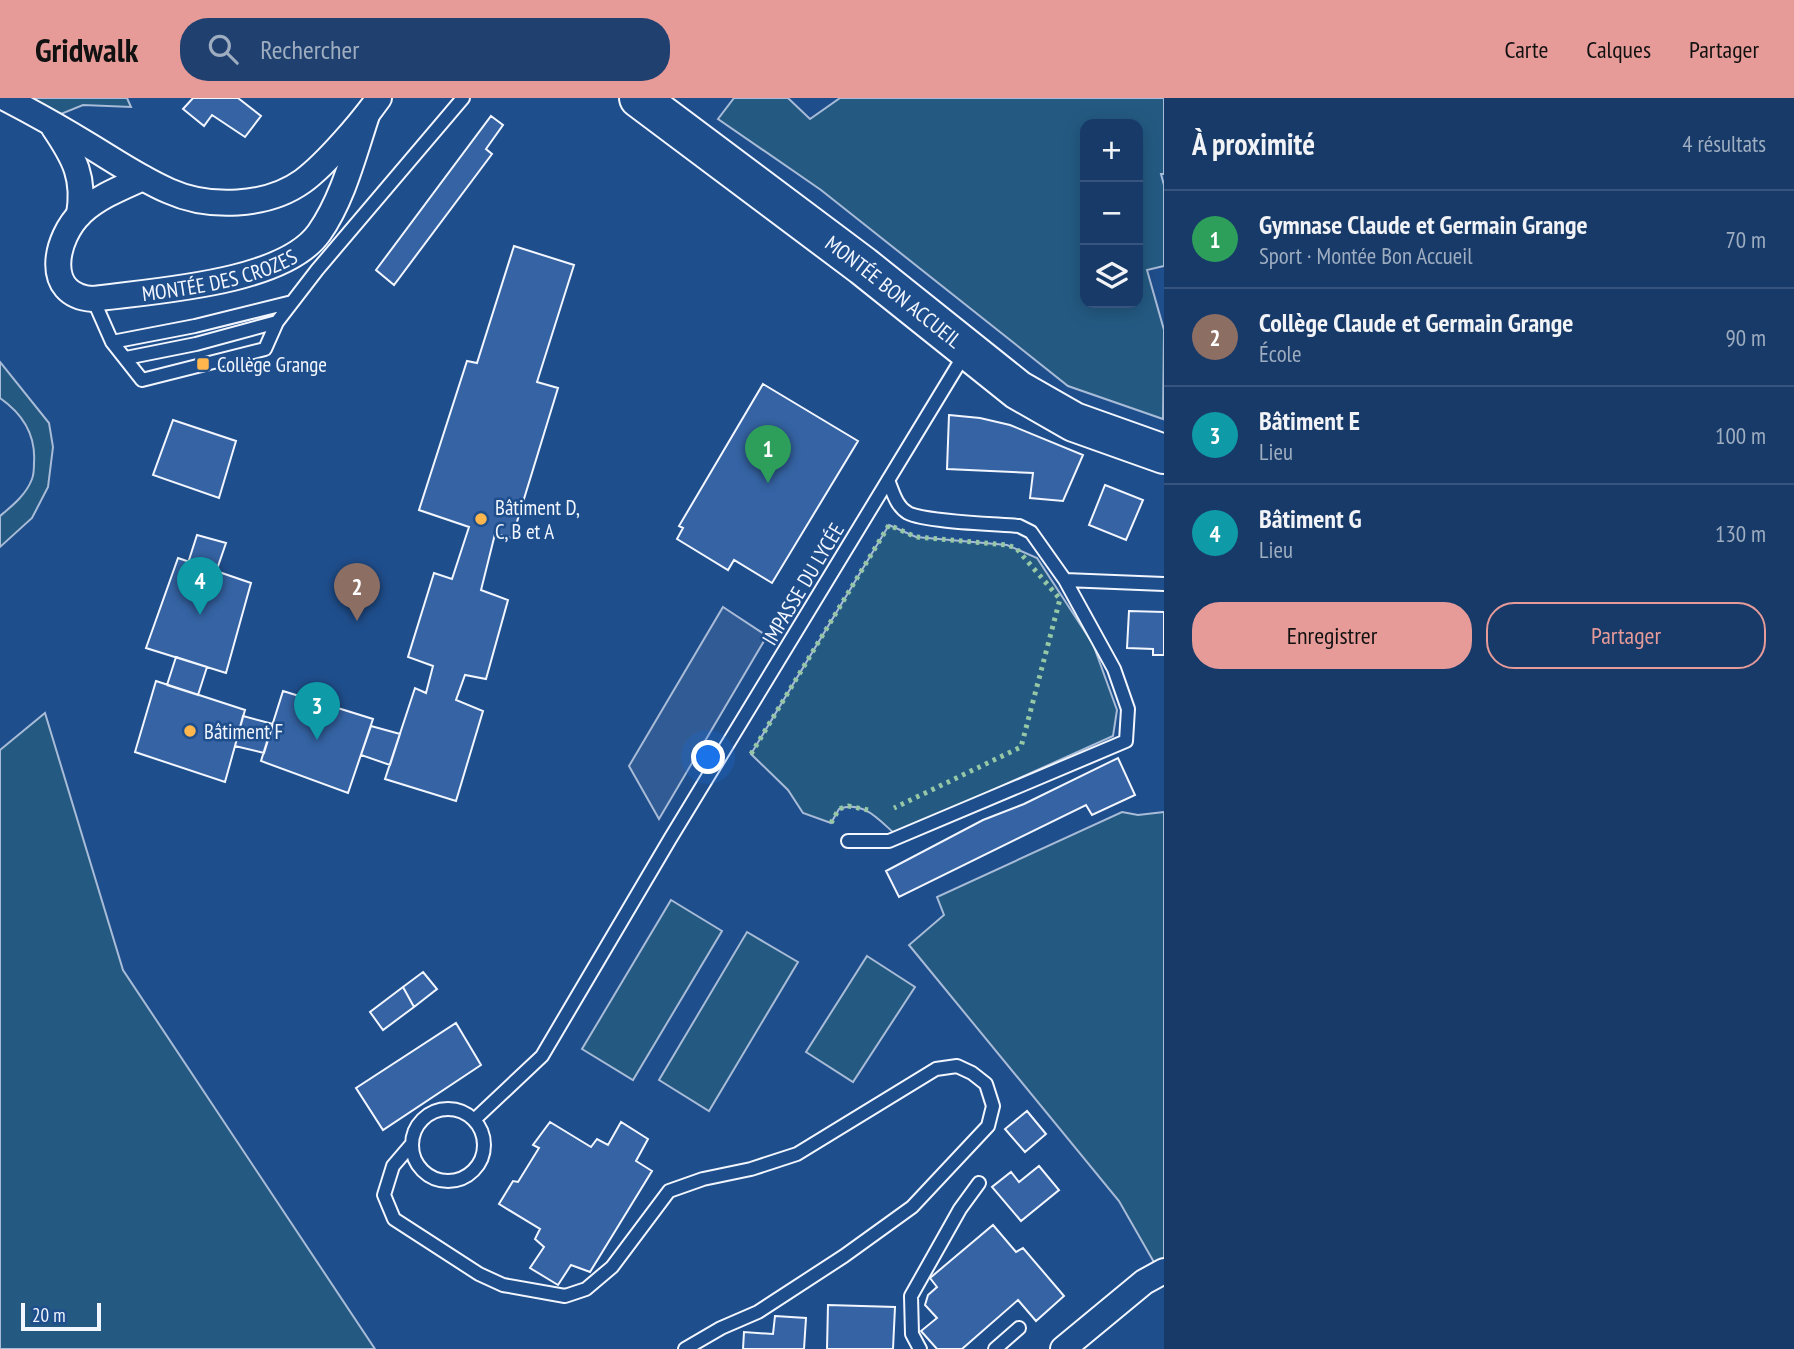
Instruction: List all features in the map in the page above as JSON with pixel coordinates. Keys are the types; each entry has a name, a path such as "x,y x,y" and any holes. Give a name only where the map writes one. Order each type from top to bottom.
{"main road":[{"name":"MONTÉE BON ACCUEIL","path":"639,98 825,238 1018,390 1074,422 1164,454"}],"street":[{"name":"MONTÉE DES CROZES","path":"5,98 143,178 187,198 237,203 262,199 303,181 373,106"},
{"name":"MONTÉE DES CROZES","path":"50,122 69,149 77,167 82,196 79,215 62,247 59,271 62,285 69,293 93,299 225,281 291,259 318,235 339,197 373,106"},
{"name":"MONTÉE DES CROZES","path":"79,215 99,198 143,178"},
{"path":"1063,1349 1144,1282 1164,1271"}],"lane":[{"path":"93,299 112,342 142,380 265,349 277,322 317,270 463,98"},
{"path":"112,342 195,326 292,302"},
{"path":"125,358 196,344 277,322"},
{"name":"IMPASSE DU LYCÉE","path":"474,1120 542,1056 670,839 968,349"},
{"path":"848,841 889,841 1126,741 1128,709 1114,669 1065,580 1031,533 1019,526 924,517 908,513 896,502 888,480"},
{"path":"1065,580 1164,584"},
{"path":"411,1144 393,1166 384,1195 394,1219 479,1274 503,1285 565,1296 586,1289 612,1267 669,1191 797,1154 936,1069 957,1066 986,1084 993,1106 988,1126 912,1207 844,1256 758,1312 721,1328 685,1349"},
{"path":"440,1109 453,1109 474,1120 484,1141 479,1164 461,1179 450,1181 438,1180 419,1167 413,1157 411,1144 420,1122 440,1109"},
{"path":"920,1349 912,1334 911,1296 960,1209 979,1183"},
{"path":"995,1349 1019,1328"}],"shaded area":[{"path":"30,98 127,98 131,107 83,105 61,114"},
{"path":"734,98 788,98 810,119 840,98 1164,98 1164,174 1161,174 1164,185 1164,266 1147,270 1164,330 1163,419 1068,386 821,190 718,119"},
{"path":"0,362 49,423 53,447 48,487 32,518 0,547 0,516 18,500 29,485 34,473 34,453 26,426 15,411 0,398"},
{"path":"889,525 916,537 1007,545 1037,558 1093,644 1117,710 1113,736 895,834 870,812 855,807 839,809 831,823 803,813 788,790 751,754"},
{"path":"723,607 767,636 659,819 629,766"},
{"path":"45,713 123,970 375,1349 0,1349 0,750"},
{"path":"1122,812 1138,815 1164,812 1164,1260 1155,1264 1119,1201 909,945 944,915 937,897"},
{"path":"671,900 722,931 633,1080 582,1049"},
{"path":"747,932 798,962 709,1111 659,1080"},
{"path":"867,956 915,987 853,1082 806,1052"}],"building":[{"path":"193,98 238,98 261,116 245,137 212,115 204,126 183,109"},
{"path":"491,116 503,125 486,149 492,154 394,285 376,270"},
{"name":"Bâtiment D, C, B et A","path":"514,246 574,265 537,382 558,388 512,538 495,534 481,590 508,600 486,679 465,675 456,700 483,711 456,801 385,779 415,688 426,693 433,666 408,657 434,573 452,579 469,527 419,510 467,361 477,363"},
{"path":"763,384 858,441 772,583 734,560 728,570 677,539 683,528 679,526"},
{"path":"949,415 1010,425 1083,455 1063,501 1030,498 1033,473 947,469"},
{"path":"173,420 236,441 219,498 153,475"},
{"path":"1105,485 1143,500 1126,540 1089,525"},
{"path":"197,535 226,543 216,572 188,563"},
{"path":"178,558 251,583 226,673 146,648"},
{"path":"1129,611 1164,612 1164,655 1153,655 1153,649 1127,648"},
{"path":"176,657 207,667 198,695 167,685"},
{"name":"Bâtiment F","path":"156,681 245,710 225,782 135,752"},
{"path":"283,691 373,719 348,793 261,761"},
{"path":"243,716 273,724 264,753 235,746"},
{"path":"371,726 400,734 390,765 361,755"},
{"path":"1118,758 1135,795 1092,815 1086,805 899,897 886,871 983,820 1024,804"},
{"path":"423,972 437,989 414,1007 403,987"},
{"path":"403,987 414,1007 383,1030 370,1012"},
{"path":"456,1023 481,1065 383,1130 356,1088"},
{"path":"1027,1111 1046,1134 1025,1152 1005,1129"},
{"path":"550,1122 591,1147 597,1139 608,1145 621,1122 648,1139 636,1161 652,1171 590,1272 571,1265 558,1285 530,1268 544,1247 535,1239 540,1229 499,1204 513,1181 518,1182 539,1148 533,1145"},
{"path":"1039,1166 1059,1190 1021,1221 992,1187 1011,1172 1019,1182"},
{"path":"993,1225 1016,1252 1023,1248 1064,1296 1036,1321 1018,1300 962,1349 937,1349 921,1331 937,1318 925,1305 928,1295 937,1287 930,1278"},
{"path":"828,1305 895,1307 893,1349 827,1349"},
{"path":"775,1316 806,1318 804,1349 743,1349 744,1332 773,1334"}],"hedge":[{"path":"751,754 889,525 916,537 1016,548 1060,599 1021,747 894,808"},
{"path":"831,823 839,809 848,806 868,810"}],"place":[{"name":"Collège Grange","path":"203,364"},
{"name":"Gymnase Claude et Germain Grange","path":"768,483"},
{"name":"Bâtiment D, C, B et A","path":"481,519"},
{"name":"Bâtiment G","path":"200,615"},
{"name":"Collège Claude et Germain Grange","path":"357,621"},
{"name":"Bâtiment F","path":"190,731"},
{"name":"Bâtiment E","path":"317,740"}]}
